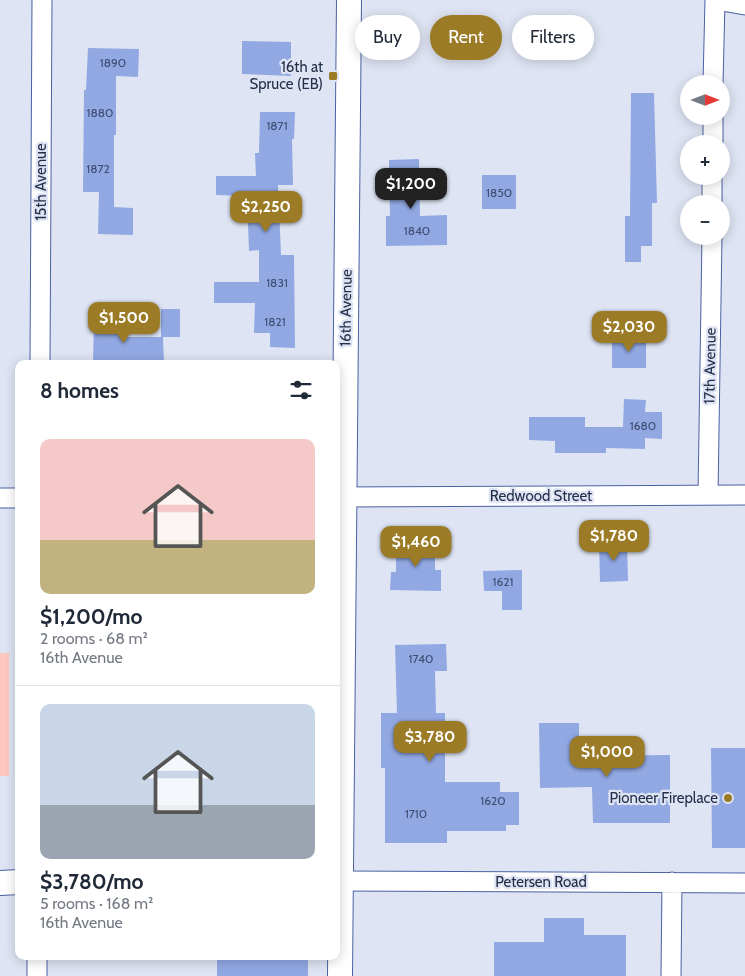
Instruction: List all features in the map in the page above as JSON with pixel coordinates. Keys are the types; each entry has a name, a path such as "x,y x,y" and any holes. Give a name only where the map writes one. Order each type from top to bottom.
{"street":[{"name":"15th Avenue","path":"40,360 42,0"},
{"name":"16th Avenue","path":"340,497 349,0"},
{"path":"714,75 715,0 745,5"},
{"name":"17th Avenue","path":"708,495 712,245"},
{"name":"Redwood Street","path":"340,497 745,495"},
{"path":"0,498 15,498"},
{"name":"Petersen Road","path":"340,881 745,882"},
{"path":"0,883 15,882"},
{"path":"671,976 672,882"},
{"path":"37,960 37,976"},
{"name":"16th Avenue","path":"340,960 340,976"}],"shaded area":[{"path":"0,653 9,653 9,776 0,776"}],"building":[{"path":"242,41 291,42 291,76 242,74"},
{"path":"88,48 139,49 138,77 116,76 116,135 114,135 114,207 133,208 133,235 98,234 99,192 83,192 84,90 86,90"},
{"path":"631,93 654,93 657,203 652,203 652,246 641,246 641,262 625,262 625,216 630,216"},
{"path":"260,112 295,112 294,139 292,139 293,185 278,185 281,255 294,255 295,348 270,347 270,333 254,333 255,303 214,303 214,282 259,282 259,250 249,251 247,196 216,195 216,176 256,176 255,153 259,153"},
{"path":"419,159 420,216 447,215 447,245 386,246 386,216 390,216 389,160"},
{"path":"482,175 516,175 516,209 482,209"},
{"path":"161,309 180,309 180,337 161,337"},
{"path":"94,316 125,316 124,337 163,337 164,360 93,360"},
{"path":"612,338 646,338 646,368 612,368"},
{"path":"624,399 646,400 645,412 662,412 662,439 645,438 645,449 606,448 606,453 555,453 555,441 529,440 529,417 585,417 585,427 623,427"},
{"path":"396,541 435,542 435,570 441,570 441,591 390,590 391,572 396,572"},
{"path":"627,541 628,581 600,582 599,542"},
{"path":"522,570 522,610 502,610 502,591 484,591 483,571"},
{"path":"446,644 447,671 435,671 436,713 445,713 445,782 500,782 500,792 519,792 519,825 506,825 506,831 447,831 447,843 385,843 385,768 381,768 381,713 397,713 395,645"},
{"path":"539,723 579,723 579,756 670,755 670,823 593,823 592,787 540,788"},
{"name":"Pioneer Fireplace","path":"711,748 745,748 745,848 712,848"},
{"path":"544,918 584,918 584,935 626,935 626,976 494,976 494,942 544,942"},
{"path":"217,960 308,960 308,976 217,976"}],"place":[{"name":"16th at Spruce (EB)","path":"333,76"},
{"name":"Pioneer Fireplace","path":"728,798"}]}
